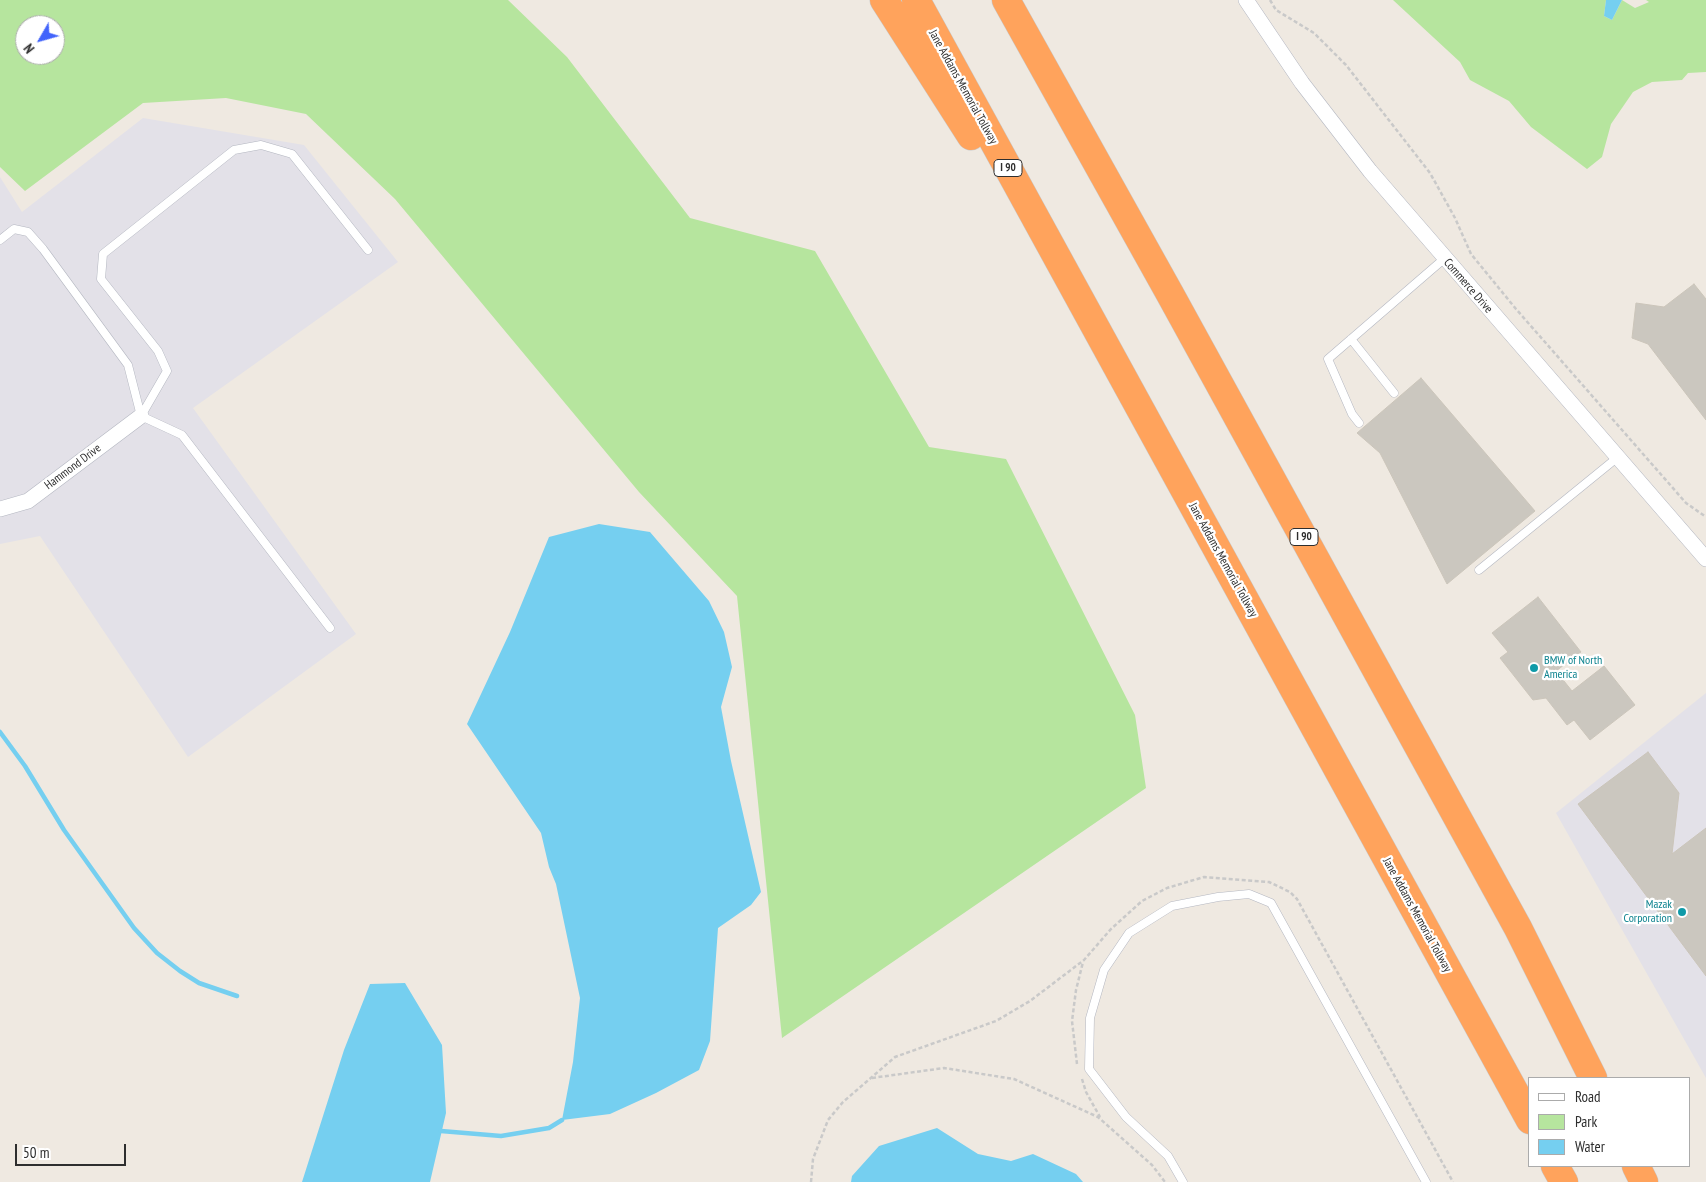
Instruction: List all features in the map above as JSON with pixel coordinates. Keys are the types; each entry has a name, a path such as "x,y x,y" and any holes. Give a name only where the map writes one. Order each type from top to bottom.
{"highway":[{"path":"884,0 1100,336"},
{"name":"Jane Addams Memorial Tollway","path":"916,0 1528,1116"},
{"name":"I 90","path":"1006,0 1170,294 1518,928 1592,1077"},
{"path":"1556,1167 1564,1182"},
{"path":"1636,1167 1644,1182"}],"street":[{"name":"Commerce Drive","path":"1246,0 1302,83 1370,172 1705,556"},
{"name":"Hammond Drive","path":"0,509 28,501 141,416"}],"lane":[{"path":"141,416 166,371 158,351 102,279 103,254 234,150 261,145 292,154 368,250"},
{"path":"0,240 14,229 28,232 43,249 128,365 141,416"},
{"path":"1359,422 1352,414 1328,359 1445,258"},
{"path":"1351,339 1394,393"},
{"path":"141,416 182,435 330,628"},
{"path":"1479,570 1618,457"},
{"path":"1183,1182 1168,1156 1126,1117 1089,1069 1090,1018 1104,970 1130,933 1172,906 1218,897 1249,894 1271,903 1426,1182"}],"path":[{"path":"1270,0 1276,10 1314,33 1346,66 1430,173 1476,261 1686,503 1706,517"},
{"path":"811,1182 813,1159 828,1120 843,1102 895,1058 956,1034 996,1022 1030,1001 1084,960 1111,930 1142,901 1167,888 1204,877 1269,882 1290,892 1308,916 1453,1182"},
{"path":"870,1078 944,1068 1014,1079 1098,1117 1152,1165 1165,1182"}],"shaded area":[{"path":"143,118 304,145 398,262 193,408 356,634 188,757 40,536 0,544 0,177 22,212"},
{"path":"1706,693 1706,1078 1556,813"}],"green space":[{"path":"0,0 508,0 567,57 690,218 815,251 929,447 1006,459 1135,715 1146,788 782,1038 737,596 639,492 395,199 306,114 226,98 143,103 25,191 0,167"},
{"path":"1393,0 1606,0 1604,16 1612,20 1622,0 1635,8 1649,2 1646,0 1706,0 1706,72 1688,73 1682,80 1652,82 1633,92 1611,124 1602,157 1587,169 1531,127 1509,101 1470,80 1460,62"}],"water":[{"path":"1606,0 1622,0 1612,20 1604,16"},
{"path":"599,524 650,532 709,601 724,632 732,667 721,707 731,761 761,892 751,905 718,928 710,1041 699,1070 656,1093 610,1114 562,1120 573,1062 580,998 556,884 549,867 541,833 467,724 510,632 549,537"},
{"path":"405,983 442,1045 446,1113 430,1182 302,1182 344,1050 370,984"},
{"path":"937,1128 978,1154 1011,1161 1033,1154 1076,1174 1083,1182 851,1182 852,1176 879,1146"}],"building":[{"path":"1694,284 1706,299 1706,420 1648,344 1632,338 1636,303 1664,307"},
{"path":"1421,378 1535,511 1447,584 1380,453 1357,433"},
{"name":"BMW of North America","path":"1538,597 1581,652 1556,671 1572,691 1604,666 1635,705 1590,740 1574,720 1567,725 1546,698 1533,700 1500,658 1508,652 1492,633"},
{"name":"Mazak Corporation","path":"1648,752 1679,793 1672,854 1706,828 1706,976 1578,804"}],"waterway":[{"path":"0,732 25,766 64,830 134,928 157,953 180,971 199,983 237,996"},
{"path":"441,1131 501,1136 549,1128 562,1120"}],"place":[{"name":"BMW of North America","path":"1534,668"},
{"name":"Mazak Corporation","path":"1682,912"}]}
